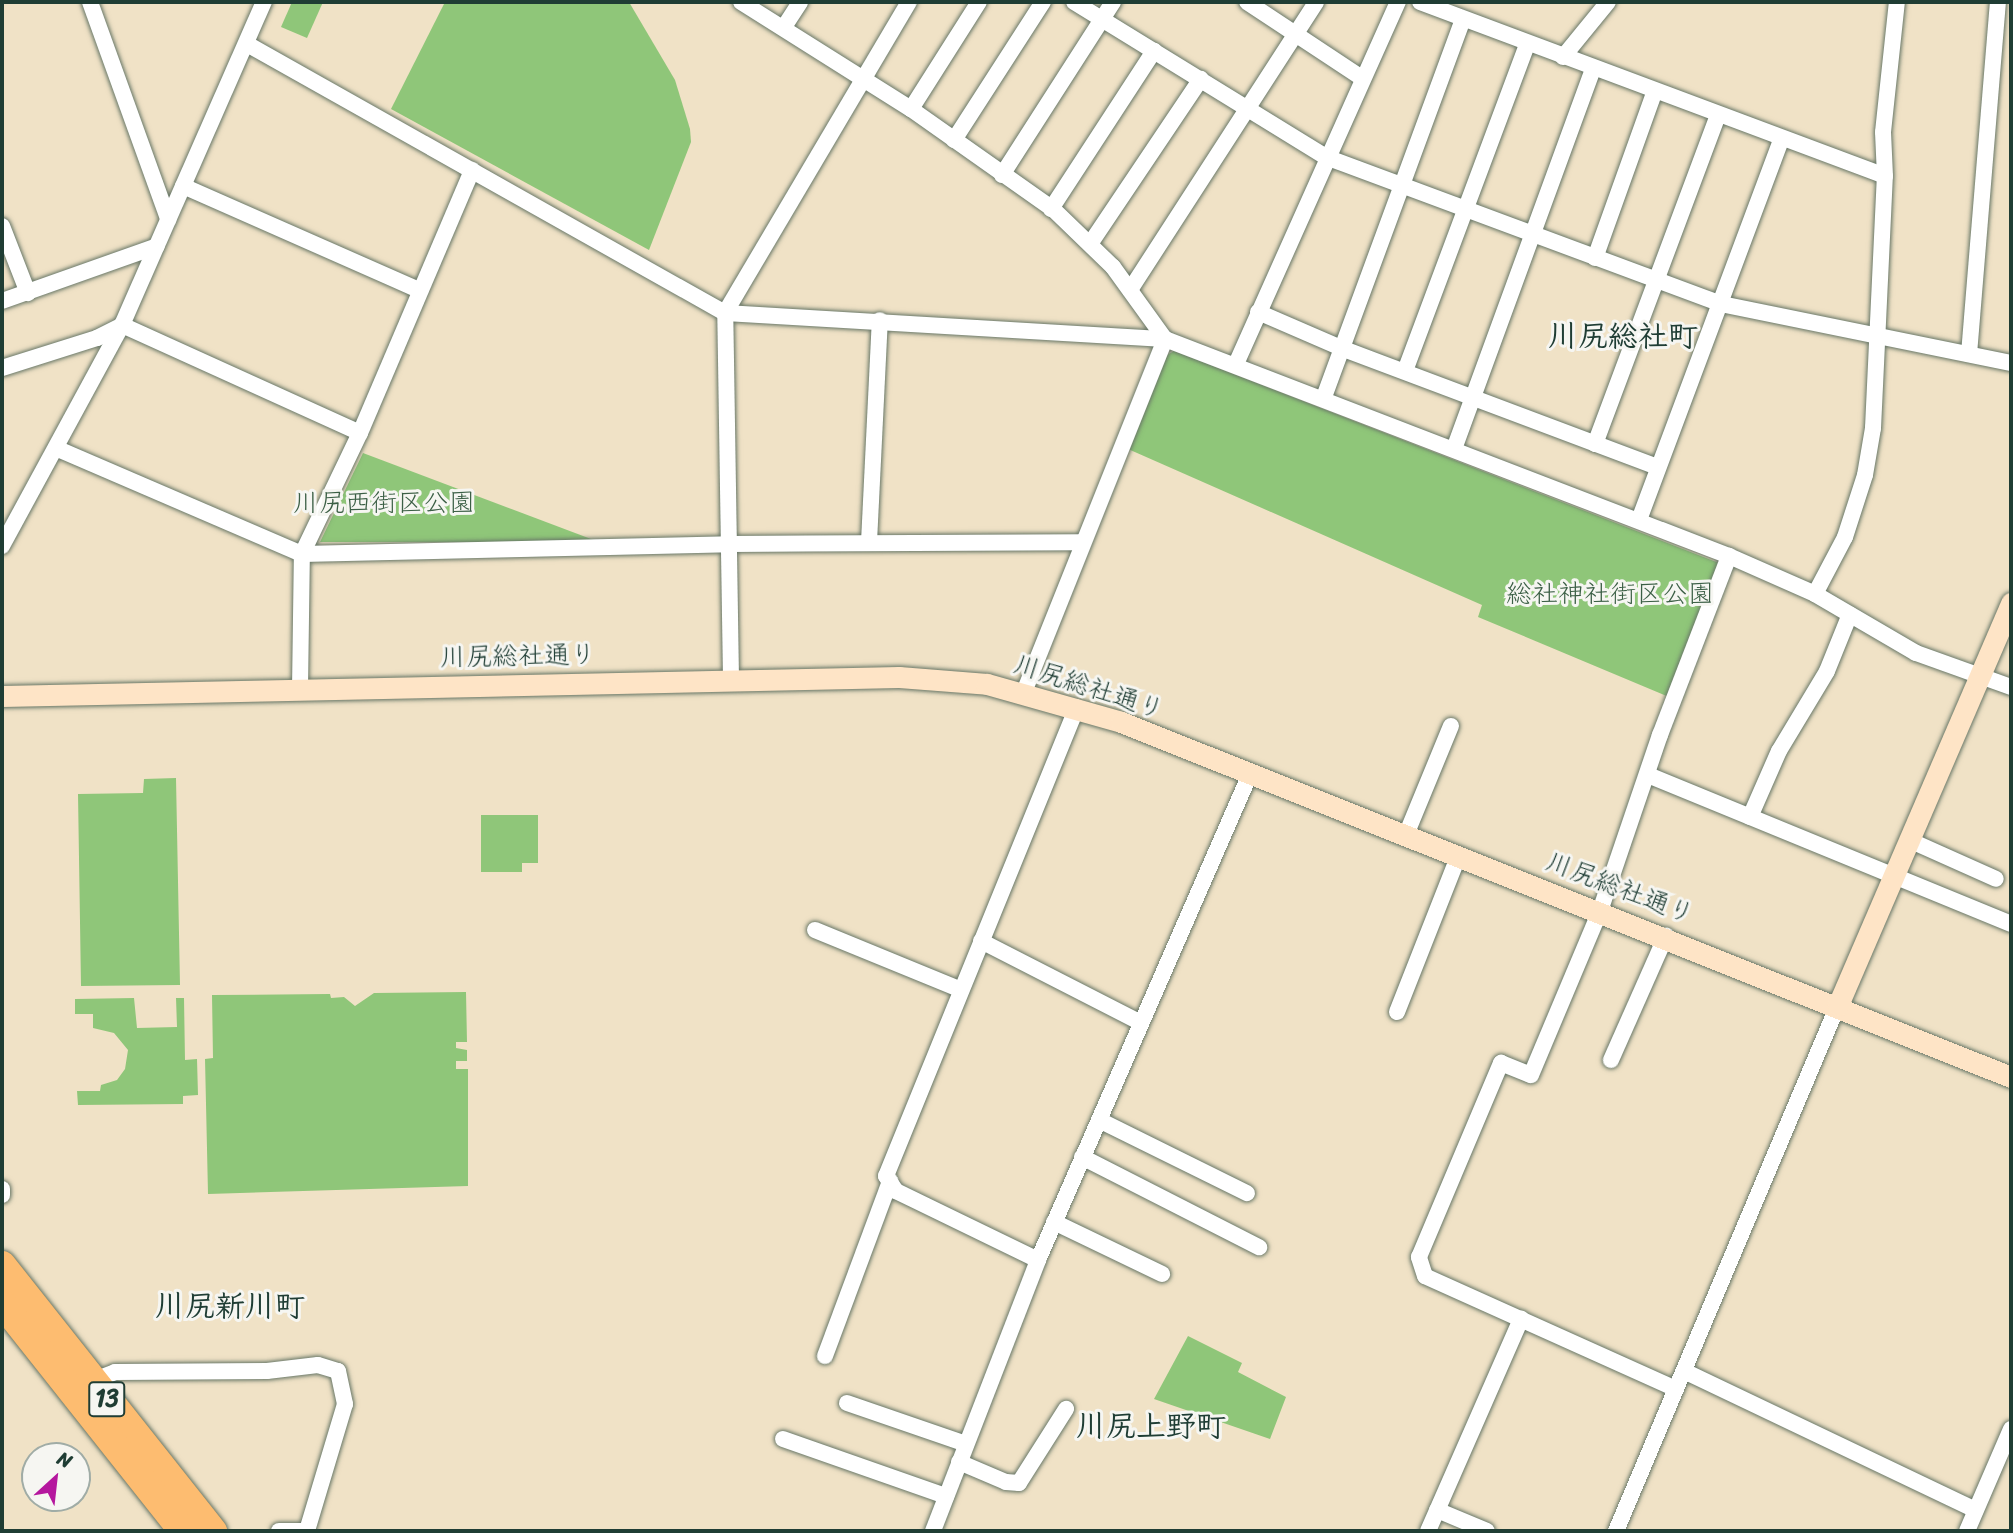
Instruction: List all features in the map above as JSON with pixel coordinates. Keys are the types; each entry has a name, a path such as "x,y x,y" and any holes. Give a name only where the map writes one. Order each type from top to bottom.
{"highway":[{"name":"13","path":"2,1265 213,1531"},
{"name":"13","path":"2,1303 183,1531"}],"street":[{"path":"90,2 168,219"},
{"path":"2,546 58,449 122,325 264,2"},
{"path":"741,2 784,27 859,80 911,109 1051,209 1090,244 1130,290 1165,339"},
{"path":"784,27 800,2"},
{"path":"731,680 725,313 828,142 859,80 909,2"},
{"path":"911,109 979,2"},
{"path":"954,140 1043,2"},
{"path":"1074,2 1326,157 1401,186 1721,304 2011,363"},
{"path":"1002,175 1113,2"},
{"path":"1247,2 1362,78"},
{"path":"1130,290 1316,2"},
{"path":"1236,364 1326,157 1398,2"},
{"path":"1420,2 1781,141 1885,176"},
{"path":"1563,57 1608,2"},
{"path":"1815,594 1845,537 1865,475 1880,335 1885,176 1883,132 1897,2"},
{"path":"1969,354 1998,2"},
{"path":"1324,397 1463,19"},
{"path":"247,44 725,313 880,320 1165,339 1324,397 1729,556 1815,594 1916,653 2011,687"},
{"path":"1405,371 1527,44"},
{"path":"1051,209 1153,51"},
{"path":"1454,449 1529,234 1593,70"},
{"path":"1090,244 1200,79"},
{"path":"1595,258 1654,93"},
{"path":"1595,444 1717,117"},
{"path":"1639,520 1781,141"},
{"path":"300,689 302,555 360,433 472,170"},
{"path":"183,186 419,290"},
{"path":"2,226 28,293"},
{"path":"2,301 157,246"},
{"path":"1258,312 1341,348 1657,467"},
{"path":"869,542 880,320"},
{"path":"122,325 360,433"},
{"path":"2,368 97,338 122,325"},
{"path":"1024,692 1165,339"},
{"path":"58,449 302,555 730,544 1082,542"},
{"path":"1676,1389 1425,1276 1419,1257 1501,1063 1531,1075 1600,911 1729,556"},
{"path":"1616,1531 1838,1004 2011,603"},
{"path":"1750,817 1779,751 1827,671 1850,614"},
{"name":"川尻総社通り","path":"2,696 899,677 1024,692 1077,707 1459,855 1838,1004 2011,1076"},
{"path":"1038,1259 896,1191 886,1176 1077,707"},
{"path":"1406,835 1451,726"},
{"path":"933,1531 1038,1259 1250,774"},
{"path":"1648,775 2011,924"},
{"path":"1909,840 1996,879"},
{"path":"1397,1012 1459,855"},
{"path":"815,930 961,990"},
{"path":"1611,1060 1666,936"},
{"path":"981,941 1141,1023"},
{"path":"1099,1120 1247,1193"},
{"path":"1082,1157 1259,1247"},
{"path":"825,1356 890,1181"},
{"path":"2,1189 2,1195"},
{"path":"1054,1222 1162,1273"},
{"path":"1428,1531 1521,1319"},
{"path":"92,1381 115,1372 267,1371 318,1365 338,1371 345,1404 307,1531 279,1531"},
{"path":"1684,1371 1976,1510"},
{"path":"847,1403 966,1444"},
{"path":"959,1462 1020,1483 1066,1409"},
{"path":"1967,1531 2011,1429"},
{"path":"783,1439 946,1496"},
{"path":"1437,1510 1487,1531"}],"green space":[{"path":"292,2 323,2 307,38 281,27"},
{"path":"445,2 629,2 675,80 690,129 691,142 649,250 391,109"},
{"name":"総社神社街区公園","path":"1174,351 1719,563 1669,697 1478,617 1482,605 1128,449 1165,356"},
{"name":"川尻西街区公園","path":"363,453 599,542 320,542"},
{"path":"176,778 180,985 81,986 78,794 143,793 144,779"},
{"path":"481,815 538,815 538,863 522,863 522,872 481,872"},
{"path":"466,992 467,1042 456,1042 456,1048 467,1050 467,1061 456,1061 456,1069 468,1069 468,1186 208,1194 205,1059 213,1058 212,995 330,994 331,998 344,997 355,1006 374,993"},
{"path":"134,998 137,1028 177,1027 176,998 184,998 185,1060 197,1059 198,1095 183,1096 183,1104 78,1105 77,1091 100,1091 101,1085 117,1080 125,1069 128,1050 114,1033 93,1028 93,1014 75,1014 75,999"},
{"path":"1188,1336 1242,1363 1238,1372 1286,1397 1270,1439 1154,1399"}],"district":[{"name":"川尻総社町","path":"1623,336"},
{"name":"川尻新川町","path":"230,1306"},
{"name":"川尻上野町","path":"1151,1426"}]}
